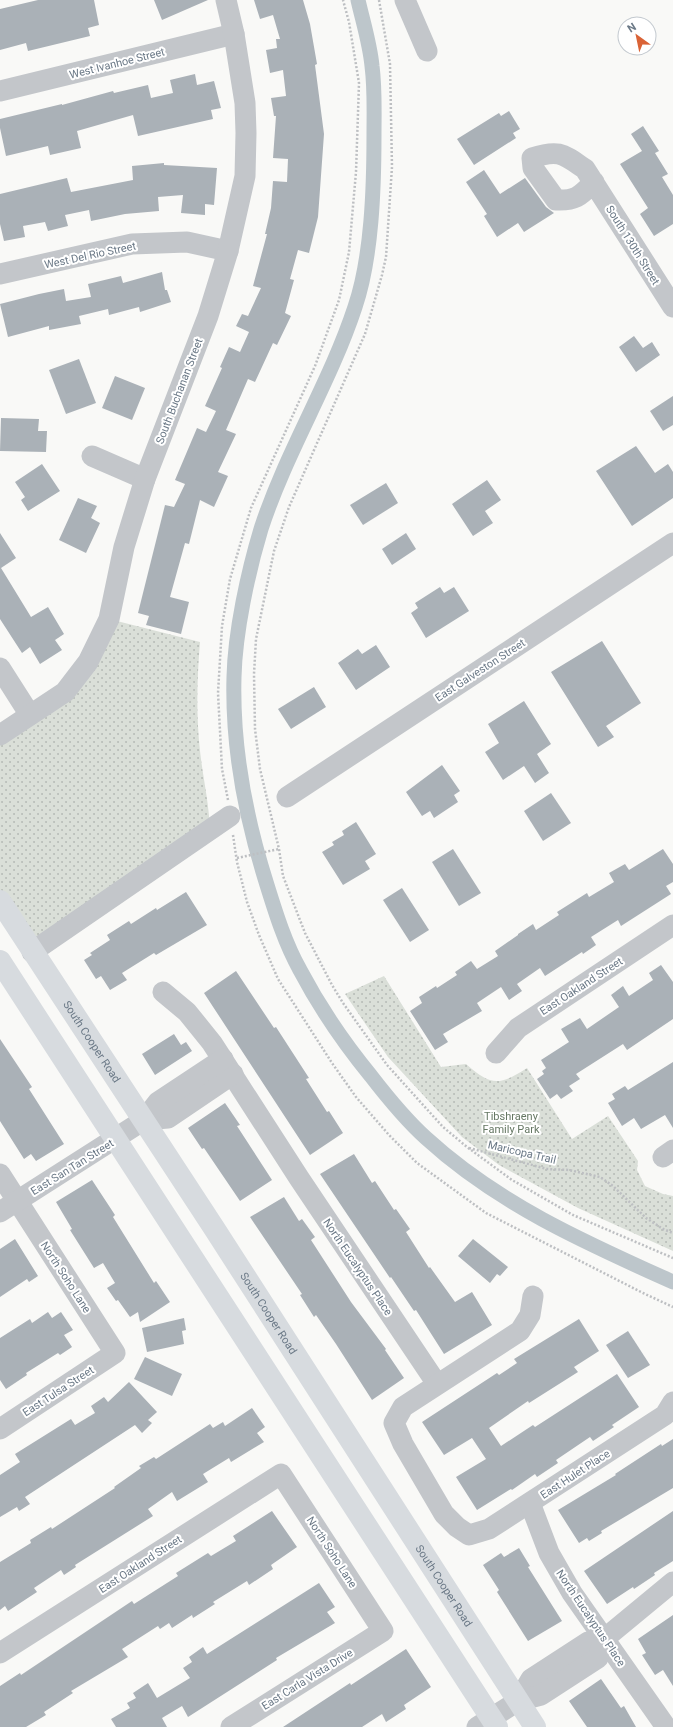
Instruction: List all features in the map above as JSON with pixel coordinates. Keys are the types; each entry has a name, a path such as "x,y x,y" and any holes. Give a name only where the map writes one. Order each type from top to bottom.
{"main road":[{"name":"South Cooper Road","path":"0,901 32,952 144,1120 535,1727"},
{"path":"0,961 117,1139 489,1724"}],"street":[{"name":"South Buchanan Street","path":"0,735 65,692 88,662 109,619 124,547 145,478 208,316 228,251 245,176 244,103 234,34 226,0"},
{"path":"405,0 427,51"},
{"name":"West Ivanhoe Street","path":"0,91 234,34"},
{"name":"South 130th Street","path":"594,182 673,307"},
{"name":"West Del Rio Street","path":"0,274 132,244 187,242 228,251"},
{"path":"92,456 145,478"},
{"name":"East Galveston Street","path":"287,797 673,543"},
{"path":"0,668 30,714"},
{"path":"32,952 230,816"},
{"name":"East Oakland Street","path":"496,1053 518,1028 671,932"},
{"name":"North Eucalyptus Place","path":"163,992 187,1012 212,1043 299,1178 437,1384"},
{"path":"144,1120 168,1118 192,1091 228,1067"},
{"name":"East San Tan Street","path":"0,1212 117,1139 144,1120"},
{"name":"North Soho Lane","path":"0,1174 115,1353"},
{"path":"437,1384 520,1331 530,1315 533,1296"},
{"name":"East Tulsa Street","path":"0,1429 115,1353"},
{"name":"East Hulet Place","path":"437,1384 403,1407 394,1423 403,1444 444,1514 457,1527 470,1536 489,1529 665,1415 673,1402"},
{"name":"East Oakland Street","path":"0,1653 281,1474"},
{"name":"North Soho Lane","path":"281,1474 383,1631"},
{"name":"North Eucalyptus Place","path":"530,1503 549,1553 572,1593 666,1727"},
{"path":"489,1724 518,1701 531,1679 568,1666 588,1642 604,1639 673,1582"},
{"name":"East Carla Vista Drive","path":"231,1727 383,1631"}],"path":[{"path":"344,0 359,83 356,172 349,252 339,300 315,366 251,508 230,579 222,626 218,693 222,769 237,858 247,902 278,979 356,1097 389,1135 417,1163 486,1213 673,1307"},
{"path":"379,0 390,64 392,159 386,257 376,302 365,334 289,508 274,551 256,639 254,674 260,769 279,849 283,876 305,933 339,997 366,1038 443,1127 467,1147 512,1180 573,1215 673,1258"},
{"path":"237,858 279,849"},
{"name":"Maricopa Trail","path":"467,1147 547,1169 569,1170 600,1177 613,1186 646,1218 663,1229 673,1232"}],"green space":[{"path":"109,619 200,642 197,710 200,751 210,830 32,952 0,901 0,735 65,692"},
{"name":"Tibshraeny Family Park","path":"384,976 441,1067 466,1064 482,1076 489,1080 495,1081 509,1078 527,1068 572,1139 608,1116 638,1161 637,1170 645,1186 663,1194 673,1196 673,1251 578,1208 499,1165 462,1137 388,1057 345,994"}],"building":[{"path":"38,0 94,0 99,25 88,28 90,36 28,51 26,43 0,50 0,9"},
{"path":"154,0 208,0 162,20"},
{"path":"254,0 303,0 310,24 317,64 315,65 324,134 318,217 309,253 298,250 290,279 294,280 285,313 291,316 277,345 273,343 255,382 248,379 226,430 236,434 218,472 228,476 214,507 200,500 189,544 185,543 170,597 189,602 181,634 146,625 149,616 138,613 165,505 174,507 185,484 175,480 197,428 206,432 216,411 205,406 222,368 220,367 229,347 240,352 249,332 236,326 242,314 248,316 261,288 253,286 267,234 265,234 271,208 273,181 287,182 288,159 273,158 276,116 274,116 271,98 286,96 283,70 270,73 266,50 277,48 276,39 280,39 273,15 260,19"},
{"path":"195,74 197,85 214,81 221,108 211,110 213,119 138,136 133,115 77,131 81,148 50,155 48,146 6,156 0,128 0,119 62,105 113,91 114,93 148,85 151,98 173,93 170,80"},
{"path":"509,111 520,129 513,133 516,138 474,165 457,139 499,113 501,116"},
{"path":"643,126 659,151 655,153 668,174 662,177 673,195 673,224 654,236 640,214 648,208 620,164 642,151 631,134"},
{"path":"164,163 164,165 217,168 214,205 205,204 205,215 181,213 183,195 158,197 159,211 125,214 91,221 89,210 65,215 68,226 48,231 45,222 23,226 25,237 4,241 0,224 0,194 67,178 71,192 133,180 132,166"},
{"path":"484,170 500,194 525,178 546,207 554,213 524,232 518,223 497,237 484,216 487,214 466,182"},
{"path":"162,272 165,290 167,290 171,302 140,312 139,307 109,315 108,309 79,316 81,324 49,330 49,326 8,337 0,304 64,289 66,301 91,297 88,284 121,276 123,283"},
{"path":"634,336 643,348 652,342 660,355 636,372 619,347"},
{"path":"79,359 96,403 66,414 49,370"},
{"path":"115,376 145,388 132,420 102,408"},
{"path":"673,396 673,425 663,431 650,411"},
{"path":"1,418 39,419 38,431 47,431 46,452 0,451"},
{"path":"636,446 655,473 668,464 673,472 673,498 632,526 596,471"},
{"path":"42,464 60,491 28,511 21,500 25,497 15,482"},
{"path":"487,480 501,500 485,511 493,523 473,536 452,504"},
{"path":"386,483 398,503 363,525 350,505"},
{"path":"78,498 97,506 91,518 100,523 86,553 59,540"},
{"path":"0,533 16,558 1,568 31,617 48,607 64,634 55,640 62,650 40,664 30,647 22,653 0,619"},
{"path":"406,533 416,549 392,565 382,549"},
{"path":"440,587 444,593 454,587 469,611 426,638 411,613 418,608 415,603"},
{"path":"602,641 641,703 606,726 614,737 598,747 551,672"},
{"path":"376,645 390,667 356,690 338,663 358,649 362,654"},
{"path":"314,687 326,707 291,729 278,709"},
{"path":"524,701 551,744 537,754 549,773 535,783 524,766 503,780 485,752 499,743 488,724"},
{"path":"442,765 460,791 454,795 458,802 434,818 430,811 422,816 406,792"},
{"path":"551,793 571,823 543,841 524,811"},
{"path":"356,822 376,854 365,861 370,869 343,885 322,852 334,845 332,842 344,835 342,831"},
{"path":"453,849 481,893 459,906 432,862"},
{"path":"663,849 673,864 673,882 666,886 671,894 621,926 618,920 591,937 596,945 583,954 582,952 545,976 540,968 517,984 522,991 509,1000 501,987 477,1003 482,1011 443,1034 448,1042 435,1050 410,1011 422,1003 419,997 436,986 437,988 457,975 455,972 471,961 477,969 498,956 495,951 533,924 536,930 559,915 557,912 587,893 589,897 614,882 609,873 625,864 629,870"},
{"path":"402,888 429,930 410,942 383,900"},
{"path":"186,892 207,925 156,955 154,953 122,973 127,980 110,990 101,976 96,979 84,960 92,955 90,953 110,940 107,935 129,921 131,924 156,908 157,910"},
{"path":"661,965 673,982 673,1019 627,1050 623,1044 576,1074 580,1079 569,1086 573,1091 561,1099 557,1094 550,1099 537,1079 544,1074 542,1071 546,1068 541,1060 569,1042 561,1029 580,1018 587,1029 619,1007 611,995 623,986 629,996 653,980 649,973"},
{"path":"236,971 274,1028 276,1027 309,1078 306,1079 327,1112 329,1111 343,1133 310,1155 204,993"},
{"path":"174,1034 181,1045 186,1042 192,1051 155,1075 142,1054"},
{"path":"0,1039 32,1087 29,1089 64,1144 36,1161 31,1154 24,1159 0,1121"},
{"path":"673,1062 673,1128 665,1115 641,1129 634,1118 622,1126 608,1103 615,1099 612,1094 625,1086 628,1090"},
{"path":"225,1103 240,1125 237,1126 272,1180 240,1201 204,1148 202,1149 188,1128"},
{"path":"354,1154 372,1183 375,1181 394,1210 396,1209 410,1229 406,1232 429,1268 430,1267 455,1302 472,1292 492,1325 444,1354 416,1310 414,1311 391,1277 390,1278 320,1174"},
{"path":"92,1180 115,1215 113,1217 154,1283 156,1281 170,1302 140,1322 138,1312 130,1317 118,1300 116,1301 107,1288 115,1283 103,1263 94,1268 70,1230 72,1229 56,1202"},
{"path":"284,1197 299,1221 302,1219 315,1237 311,1240 351,1302 386,1349 385,1350 404,1378 372,1400 316,1315 314,1317 300,1295 302,1294 250,1217"},
{"path":"15,1239 38,1276 29,1282 27,1279 0,1297 0,1249"},
{"path":"473,1239 508,1267 500,1276 497,1274 490,1283 458,1256"},
{"path":"48,1312 52,1318 61,1312 73,1330 64,1335 72,1347 60,1355 58,1353 26,1373 27,1375 6,1389 0,1380 0,1338 30,1319 32,1323"},
{"path":"184,1318 186,1330 182,1331 184,1344 147,1352 142,1328"},
{"path":"579,1319 599,1351 574,1367 578,1372 529,1403 528,1401 489,1428 501,1446 533,1425 535,1427 617,1374 639,1407 612,1425 614,1427 593,1441 590,1437 556,1460 558,1463 537,1477 535,1474 512,1490 511,1489 477,1510 456,1477 486,1459 472,1438 444,1455 422,1422 497,1373 499,1375 517,1363 514,1359"},
{"path":"628,1331 650,1365 628,1378 606,1345"},
{"path":"145,1357 182,1374 172,1396 134,1379"},
{"path":"129,1382 157,1412 148,1420 152,1423 142,1433 135,1425 25,1497 30,1504 19,1511 17,1507 0,1517 0,1475 20,1462 15,1454 71,1419 75,1425 95,1413 91,1406 104,1397 108,1402"},
{"path":"252,1408 265,1427 257,1433 264,1442 231,1462 229,1458 203,1474 208,1482 177,1501 172,1492 148,1509 153,1516 75,1565 76,1567 64,1575 61,1570 34,1588 37,1592 8,1611 5,1606 0,1610 0,1562 31,1543 30,1540 51,1527 52,1529 115,1488 114,1487 141,1468 139,1466 154,1457 156,1459 210,1424 213,1428 223,1422 225,1426"},
{"path":"673,1439 673,1488 601,1531 602,1533 589,1541 587,1538 579,1543 558,1510 616,1475 615,1474 661,1444 662,1446"},
{"path":"272,1511 297,1547 271,1565 273,1569 249,1585 247,1581 213,1602 215,1604 193,1618 192,1615 172,1628 169,1623 160,1629 158,1626 122,1649 128,1657 71,1691 73,1693 44,1712 46,1715 26,1727 0,1727 0,1686 20,1673 21,1675 132,1601 134,1604 178,1576 176,1573 208,1553 211,1556 236,1541 233,1536"},
{"path":"673,1511 673,1561 654,1573 655,1575 634,1589 633,1587 607,1604 584,1571"},
{"path":"519,1548 530,1566 528,1567 562,1621 528,1641 497,1592 499,1590 483,1565 501,1553 504,1557"},
{"path":"319,1583 335,1607 327,1612 335,1623 276,1658 277,1660 188,1717 182,1706 162,1718 167,1727 116,1727 111,1719 130,1708 127,1703 136,1698 133,1693 148,1683 157,1698 190,1678 183,1668 192,1662 189,1657 203,1647 207,1654"},
{"path":"673,1615 673,1686 663,1670 655,1675 642,1655 646,1653 638,1639"},
{"path":"406,1649 431,1687 404,1705 406,1709 386,1722 382,1714 362,1727 283,1727 350,1683 351,1685"},
{"path":"601,1679 621,1708 624,1706 636,1727 587,1727 569,1701"}],"waterway":[{"path":"358,0 370,50 374,92 374,155 371,222 365,266 361,287 345,335 271,500 261,529 247,583 237,641 234,677 235,730 242,783 259,860 281,928 295,960 324,1012 351,1051 411,1124 454,1162 513,1202 576,1237 673,1282"}]}
